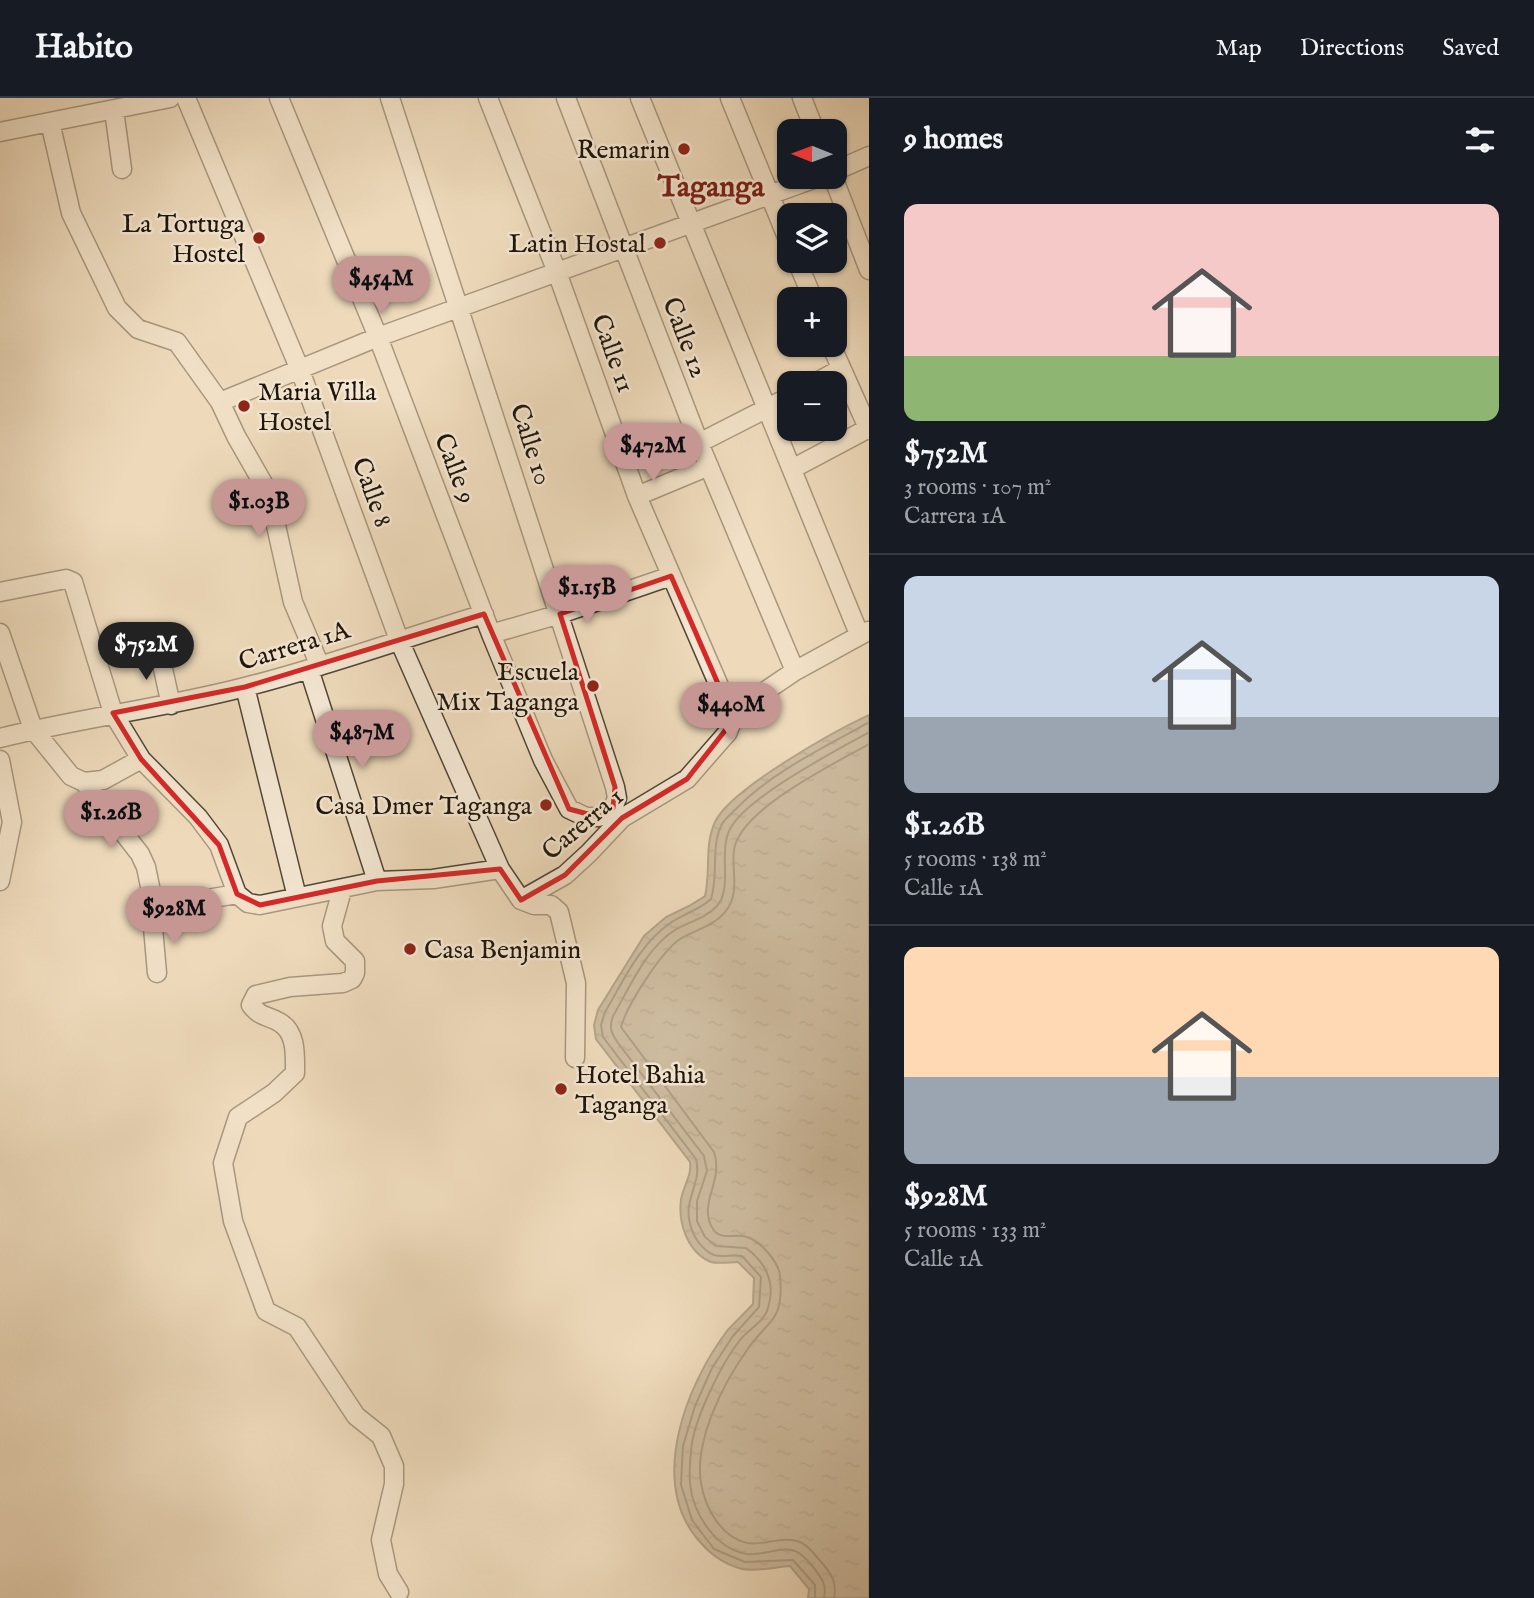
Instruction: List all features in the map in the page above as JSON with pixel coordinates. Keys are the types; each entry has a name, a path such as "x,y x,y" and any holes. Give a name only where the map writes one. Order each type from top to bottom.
{"street":[{"path":"0,132 170,98"},
{"name":"Calle 8","path":"186,98 300,370 399,640 500,869 521,900"},
{"name":"Calle 9","path":"279,98 378,337 491,634 543,760 569,809 586,817 599,817 613,808"},
{"name":"Calle 10","path":"390,98 615,787 617,799 613,808"},
{"name":"Calle 11","path":"488,98 558,272 637,496 671,576 733,702 723,715 731,723"},
{"name":"Calle 12","path":"566,98 699,443 795,671"},
{"path":"640,98 792,469 864,632 795,671 755,698 733,702"},
{"path":"730,98 777,213"},
{"path":"802,98 810,119"},
{"path":"114,110 122,169"},
{"path":"50,122 71,213 117,308 138,329 177,342 220,402 264,485 293,602 377,881"},
{"path":"847,166 869,156"},
{"path":"220,402 378,337 784,189"},
{"path":"838,189 869,270"},
{"path":"792,469 869,429 836,357"},
{"path":"837,371 841,369"},
{"path":"699,443 777,404"},
{"path":"637,496 709,467"},
{"path":"491,634 560,614 671,576"},
{"path":"0,592 66,579 73,582 113,713 141,759 198,817 219,845 242,898"},
{"name":"Carrera 1A","path":"0,737 113,713 172,705 245,687 315,668 484,614"},
{"path":"0,633 33,729 71,776 84,782 140,854 146,867 155,911"},
{"path":"159,651 172,705"},
{"path":"245,687 297,897"},
{"name":"Carerra 1","path":"521,900 565,874 622,818 687,779 727,732 731,723"},
{"path":"84,782 103,780 141,759"},
{"path":"0,760 12,822 0,881"},
{"path":"157,973 152,916 159,907 242,898 260,905 377,881 433,879 500,869"},
{"path":"342,890 332,926 335,941 355,961 355,973 352,979 343,983 290,987 256,995 251,1005 257,1014 282,1023 296,1046 295,1073 274,1093 238,1116 223,1163 233,1221 266,1311 297,1327 356,1416 381,1436 394,1466 394,1483 382,1540 388,1574 399,1591"},
{"path":"521,900 534,905 551,905 559,912 576,984 575,1058"}],"highlighted area":[{"path":"671,576 726,702 718,717 731,723 687,779 622,818 565,875 521,900 500,869 377,881 260,905 237,894 219,845 141,759 113,713 245,687 484,614 569,809 599,817 613,808 615,787 560,614"}],"water":[{"path":"869,715 869,1598 808,1598 809,1589 790,1566 747,1570 727,1564 715,1556 695,1536 682,1512 675,1487 675,1459 687,1404 712,1353 727,1331 753,1304 754,1278 738,1262 711,1262 690,1244 680,1209 690,1162 596,1039 594,1025 598,1010 644,936 666,917 705,896 712,831 725,809 761,778 785,762"}],"place":[{"name":"Remarin","path":"684,149"},
{"name":"La Tortuga Hostel","path":"259,238"},
{"name":"Latin Hostal","path":"660,243"},
{"name":"Maria Villa Hostel","path":"244,406"},
{"name":"Escuela Mix Taganga","path":"593,686"},
{"name":"Casa Dmer Taganga","path":"546,805"},
{"name":"Casa Benjamin","path":"410,949"},
{"name":"Hotel Bahia Taganga","path":"561,1089"}],"district":[{"name":"Taganga","path":"711,186"}]}
